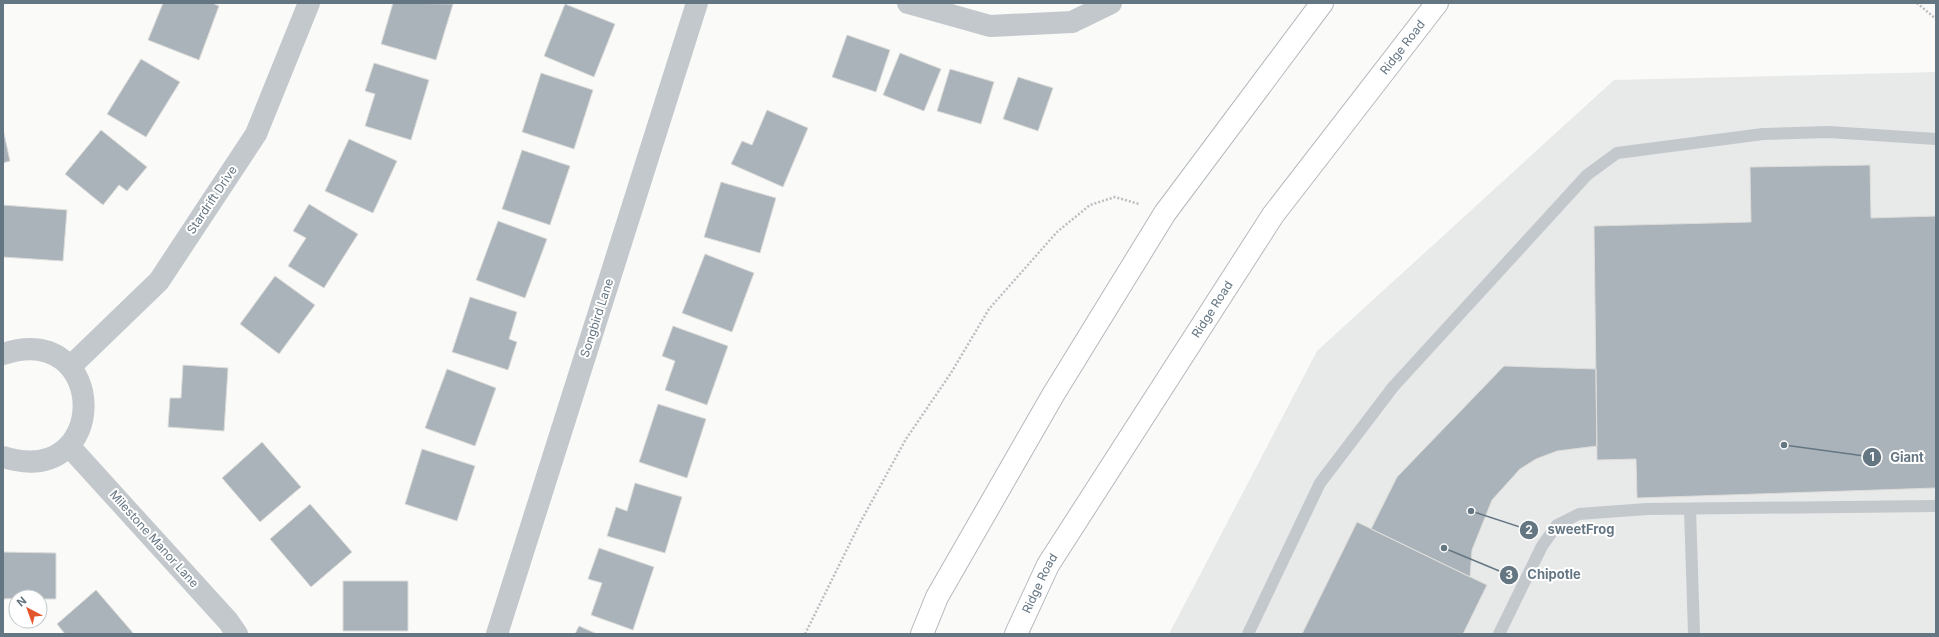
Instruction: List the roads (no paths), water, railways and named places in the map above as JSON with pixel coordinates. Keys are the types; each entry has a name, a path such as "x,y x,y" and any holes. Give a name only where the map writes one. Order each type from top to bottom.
{"highway":[{"path":"922,634 937,597 1045,409 1165,213 1322,3"},
{"name":"Ridge Road","path":"1016,634 1048,565 1273,214 1437,3"}],"street":[{"name":"Stardrift Drive","path":"70,367 158,282 256,134 309,3"},
{"name":"Songbird Lane","path":"497,634 697,3"},
{"path":"908,3 990,26 1072,22 1111,3"},
{"path":"3,354 18,349 33,349 48,352 61,359 70,367 81,384 85,400 84,416 79,432 69,446 54,456 38,462 20,462 3,457"},
{"name":"Milestone Manor Lane","path":"69,446 228,621 237,634"}],"lane":[{"path":"1248,634 1320,484 1393,387 1587,174 1617,153 1732,137 1829,132 1936,139"},
{"path":"1499,634 1542,546 1557,525 1579,514 1690,509 1936,506"},
{"path":"1690,509 1694,634"}],"place":[{"name":"Giant","path":"1784,445"},
{"name":"sweetFrog","path":"1471,511"},
{"name":"Chipotle","path":"1444,548"}]}
